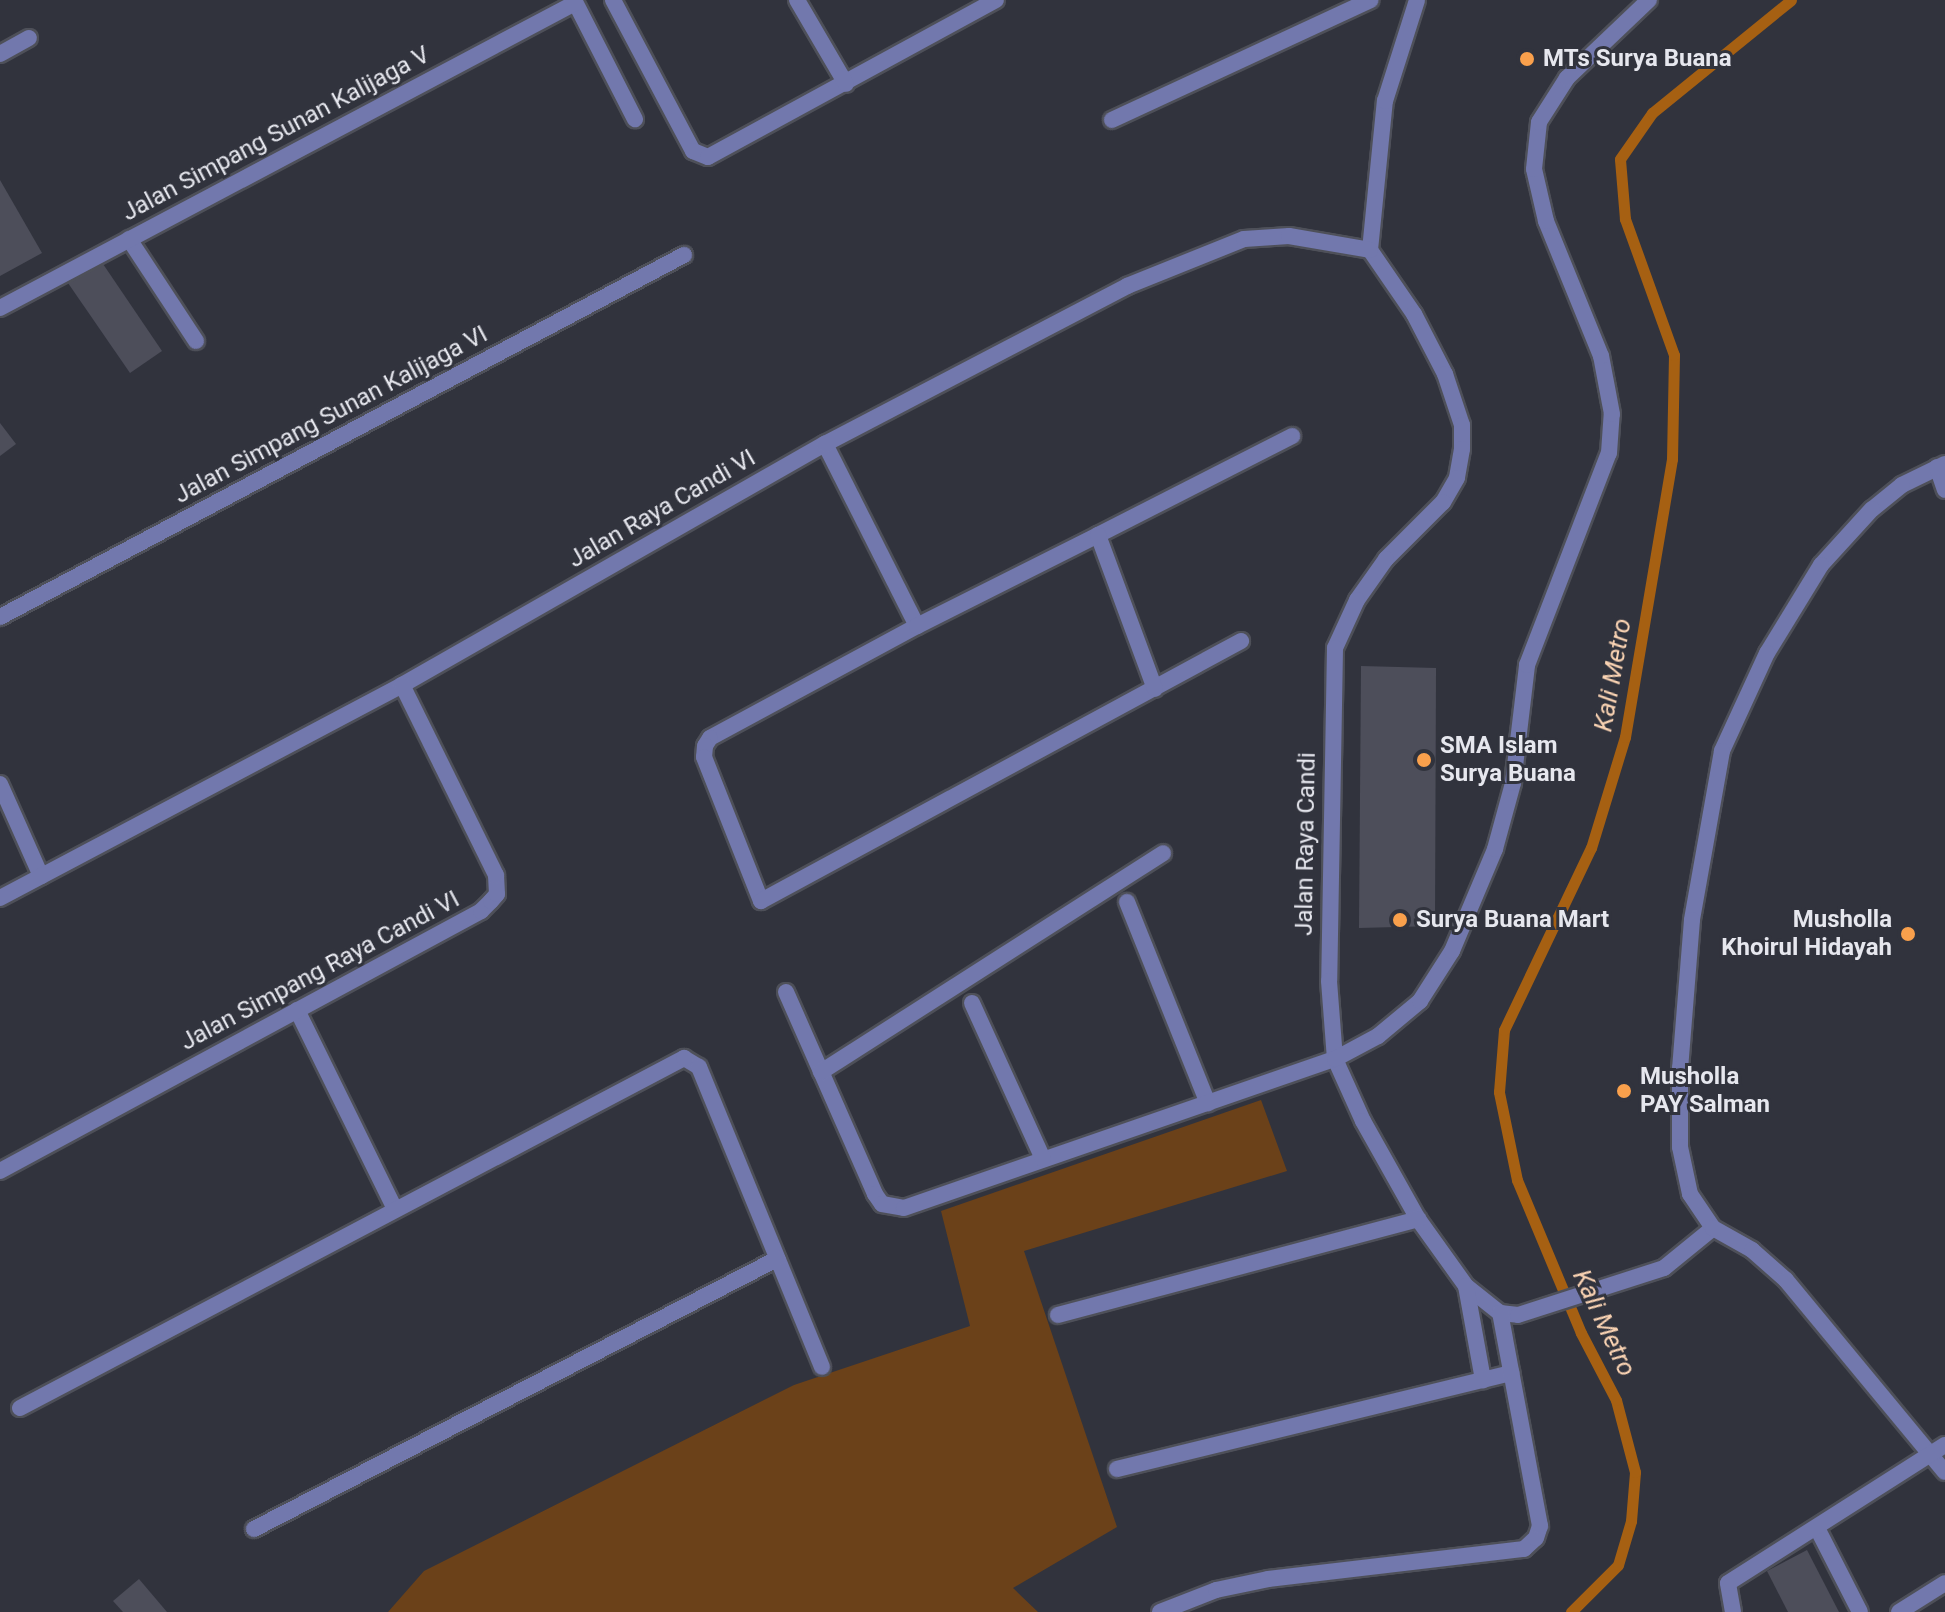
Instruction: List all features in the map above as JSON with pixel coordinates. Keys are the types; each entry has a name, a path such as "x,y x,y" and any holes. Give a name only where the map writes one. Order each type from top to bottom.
{"street":[{"path":"613,0 699,155 708,157 846,84 986,2"},
{"path":"797,0 846,84"},
{"path":"1112,120 1370,0"},
{"path":"1370,250 1385,101 1417,0"},
{"path":"786,992 882,1204 904,1208 1335,1059 1378,1036 1420,1001 1452,951 1495,849 1513,783 1527,665 1595,496 1609,453 1612,414 1601,356 1546,221 1534,169 1539,122 1567,78 1649,0"},
{"path":"575,1 635,119"},
{"name":"Jalan Simpang Sunan Kalijaga V","path":"0,308 575,1"},
{"path":"0,54 29,38"},
{"name":"Jalan Raya Candi VI","path":"0,898 402,685 825,444 1020,339 1218,246 1289,236 1370,250"},
{"path":"129,239 196,341"},
{"name":"Jalan Raya Candi","path":"1370,250 1414,314 1445,374 1462,425 1462,449 1457,478 1443,502 1386,559 1357,600 1335,648 1329,919 1335,1059 1363,1121 1418,1219 1466,1286 1500,1313"},
{"name":"Jalan Simpang Sunan Kalijaga VI","path":"0,617 684,255"},
{"path":"1241,641 761,901 704,757 710,738 917,626 1292,436"},
{"path":"825,444 917,626"},
{"path":"1945,490 1941,465 1902,485 1872,509 1821,565 1767,653 1722,751 1692,920 1680,1068 1683,1159 1690,1194 1713,1228 1752,1250 1786,1280 1938,1450 1945,1472"},
{"path":"1098,535 1155,689"},
{"name":"Jalan Simpang Raya Candi VI","path":"0,1171 481,911 497,894 496,875 402,685"},
{"path":"0,784 41,876"},
{"path":"821,1072 1163,853"},
{"path":"1127,902 1208,1103"},
{"path":"972,1003 1043,1159"},
{"path":"297,1010 395,1209"},
{"path":"20,1408 684,1058 699,1067 822,1367"},
{"path":"1058,1315 1418,1219"},
{"path":"1160,1612 1216,1590 1268,1579 1524,1549 1540,1526 1500,1313 1518,1315 1664,1268 1713,1228"},
{"path":"254,1529 777,1259"},
{"path":"1466,1286 1483,1380"},
{"path":"1117,1469 1511,1373"},
{"path":"1733,1612 1728,1583 1938,1450"},
{"path":"1817,1528 1860,1612"},
{"path":"1899,1612 1945,1583"}],"shaded area":[{"path":"1261,1100 1287,1171 1024,1251 1117,1527 1013,1588 1038,1612 388,1612 424,1571 794,1385 970,1326 941,1211"}],"building":[{"path":"0,180 42,253 0,276"},
{"path":"101,261 162,351 130,373 68,283"},
{"path":"0,423 16,444 0,456"},
{"path":"1361,666 1436,668 1435,926 1359,928"},
{"path":"1807,1550 1839,1612 1788,1612 1767,1571"},
{"path":"139,1579 167,1612 123,1612 113,1601"}],"waterway":[{"name":"Kali Metro","path":"1571,1612 1618,1565 1631,1521 1635,1472 1616,1400 1581,1333 1517,1180 1499,1092 1504,1030 1591,848 1625,737 1672,459 1674,355 1625,219 1620,159 1652,113 1791,0"}],"place":[{"name":"MTs Surya Buana","path":"1527,59"},
{"name":"SMA Islam Surya Buana","path":"1424,760"},
{"name":"Surya Buana Mart","path":"1400,920"},
{"name":"Musholla Khoirul Hidayah","path":"1908,934"},
{"name":"Musholla PAY Salman","path":"1624,1091"}]}
